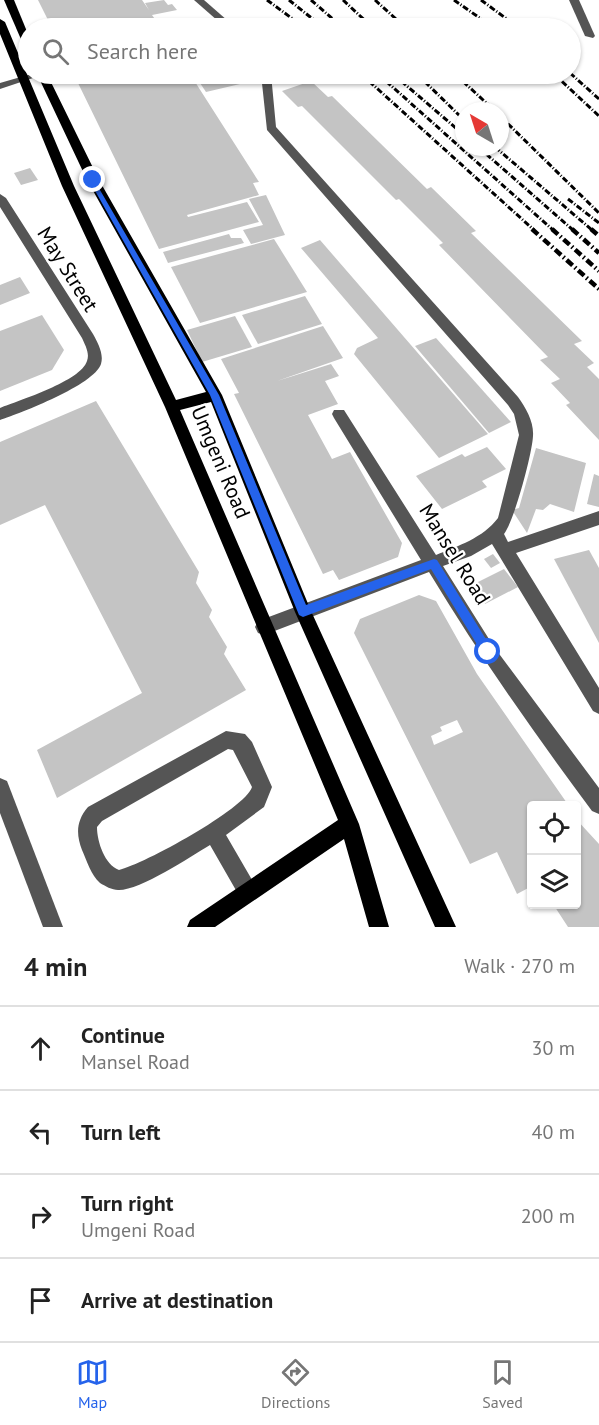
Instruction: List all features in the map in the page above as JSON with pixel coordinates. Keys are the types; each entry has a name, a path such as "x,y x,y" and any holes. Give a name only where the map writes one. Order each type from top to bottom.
{"main road":[{"path":"9,0 18,21"},
{"name":"Umgeni Road","path":"0,22 18,64"},
{"name":"Umgeni Road","path":"27,84 68,186 171,407 349,824 376,910 379,927"},
{"name":"Umgeni Road","path":"46,84 93,180 215,395 303,612 446,927"},
{"path":"40,116 60,111"},
{"path":"52,143 74,138"},
{"path":"68,186 93,180"},
{"path":"171,407 215,395"},
{"path":"197,927 349,824"}],"street":[{"path":"199,0 220,18"},
{"path":"574,0 590,36"},
{"path":"0,86 18,80"},
{"path":"264,627 465,551 495,534 505,521 526,435 521,413 271,128 267,84"},
{"name":"May Street","path":"0,198 93,345 94,364 77,381 0,414"},
{"name":"Mansel Road","path":"339,414 488,652 534,719 599,804"},
{"path":"505,549 596,525"},
{"path":"495,534 599,705"},
{"path":"226,740 238,741 245,748 262,787 258,799 213,832 136,876 118,880 108,876 98,864 86,833 87,823 95,814 226,740"},
{"path":"0,788 53,927"},
{"path":"213,832 248,892"}],"building":[{"path":"38,0 142,0 149,10 145,3 164,0 177,10 152,15 154,18 47,18"},
{"path":"78,84 196,84 259,182 253,183 259,195 187,215 188,217 247,202 259,222 159,249"},
{"path":"201,84 240,84 206,92"},
{"path":"302,84 314,84 328,97 332,96 427,189 431,187 476,231 471,233 582,341 574,344 594,363 587,367 599,379 599,440 566,405 570,403 551,383 560,379 540,360 548,357 439,245 443,243 399,199 396,200 302,106 298,107 282,91"},
{"path":"30,168 38,180 21,185 14,173"},
{"path":"266,195 285,235 251,244 243,230 263,225 249,199"},
{"path":"229,234 231,238 241,238 244,243 168,263 163,252"},
{"path":"274,239 307,292 200,323 171,267"},
{"path":"320,240 488,434 439,458 354,354 357,348 378,338 301,248"},
{"path":"20,277 30,293 0,305 0,285"},
{"path":"305,296 322,324 258,344 242,315"},
{"path":"42,315 64,350 52,370 0,391 0,331"},
{"path":"235,316 252,347 202,362 187,330"},
{"path":"323,326 343,358 277,381 331,364 339,376 325,381 338,404 308,415 332,459 350,452 402,543 398,557 339,580 333,570 323,574 234,394 239,393 221,359"},
{"path":"436,338 511,422 489,433 415,346"},
{"path":"96,401 199,572 196,583 212,610 209,617 227,647 224,654 246,690 57,798 37,750 142,693 45,505 0,525 0,442"},
{"path":"487,447 506,469 482,481 487,487 442,509 416,476 462,454 465,457"},
{"path":"536,448 586,463 574,512 550,504 543,510 536,509 527,533 512,510 519,508"},
{"path":"594,474 599,476 599,507 587,504"},
{"path":"589,550 599,568 599,643 554,559"},
{"path":"493,554 500,563 491,568 484,559"},
{"path":"504,569 518,587 485,604 472,585"},
{"path":"419,595 436,601 477,674 566,801 527,801 527,889 517,894 497,852 470,864 354,633 360,619","holes":["457,720 463,732 434,745 431,736 442,731 440,727"]},
{"path":"581,824 599,844 599,927 568,927 556,909 581,909"}],"railway":[{"path":"267,0 291,18"},
{"path":"289,0 312,18"},
{"path":"311,0 332,18"},
{"path":"343,0 362,18"},
{"path":"375,0 395,18"},
{"path":"454,0 480,18"},
{"path":"481,0 505,18"},
{"path":"581,83 599,99"},
{"path":"372,84 534,230"},
{"path":"389,84 553,230"},
{"path":"405,84 455,127"},
{"path":"427,84 455,111"},
{"path":"466,84 485,102"},
{"path":"565,84 599,116"},
{"path":"509,125 599,213"},
{"path":"488,156 573,230"},
{"path":"506,156 592,230"},
{"path":"568,199 599,223"},
{"path":"532,229 599,289"},
{"path":"552,229 599,271"},
{"path":"572,229 599,253"},
{"path":"591,229 599,236"}],"route":[{"path":"93,180 215,395 303,612 434,563 488,652"}]}
